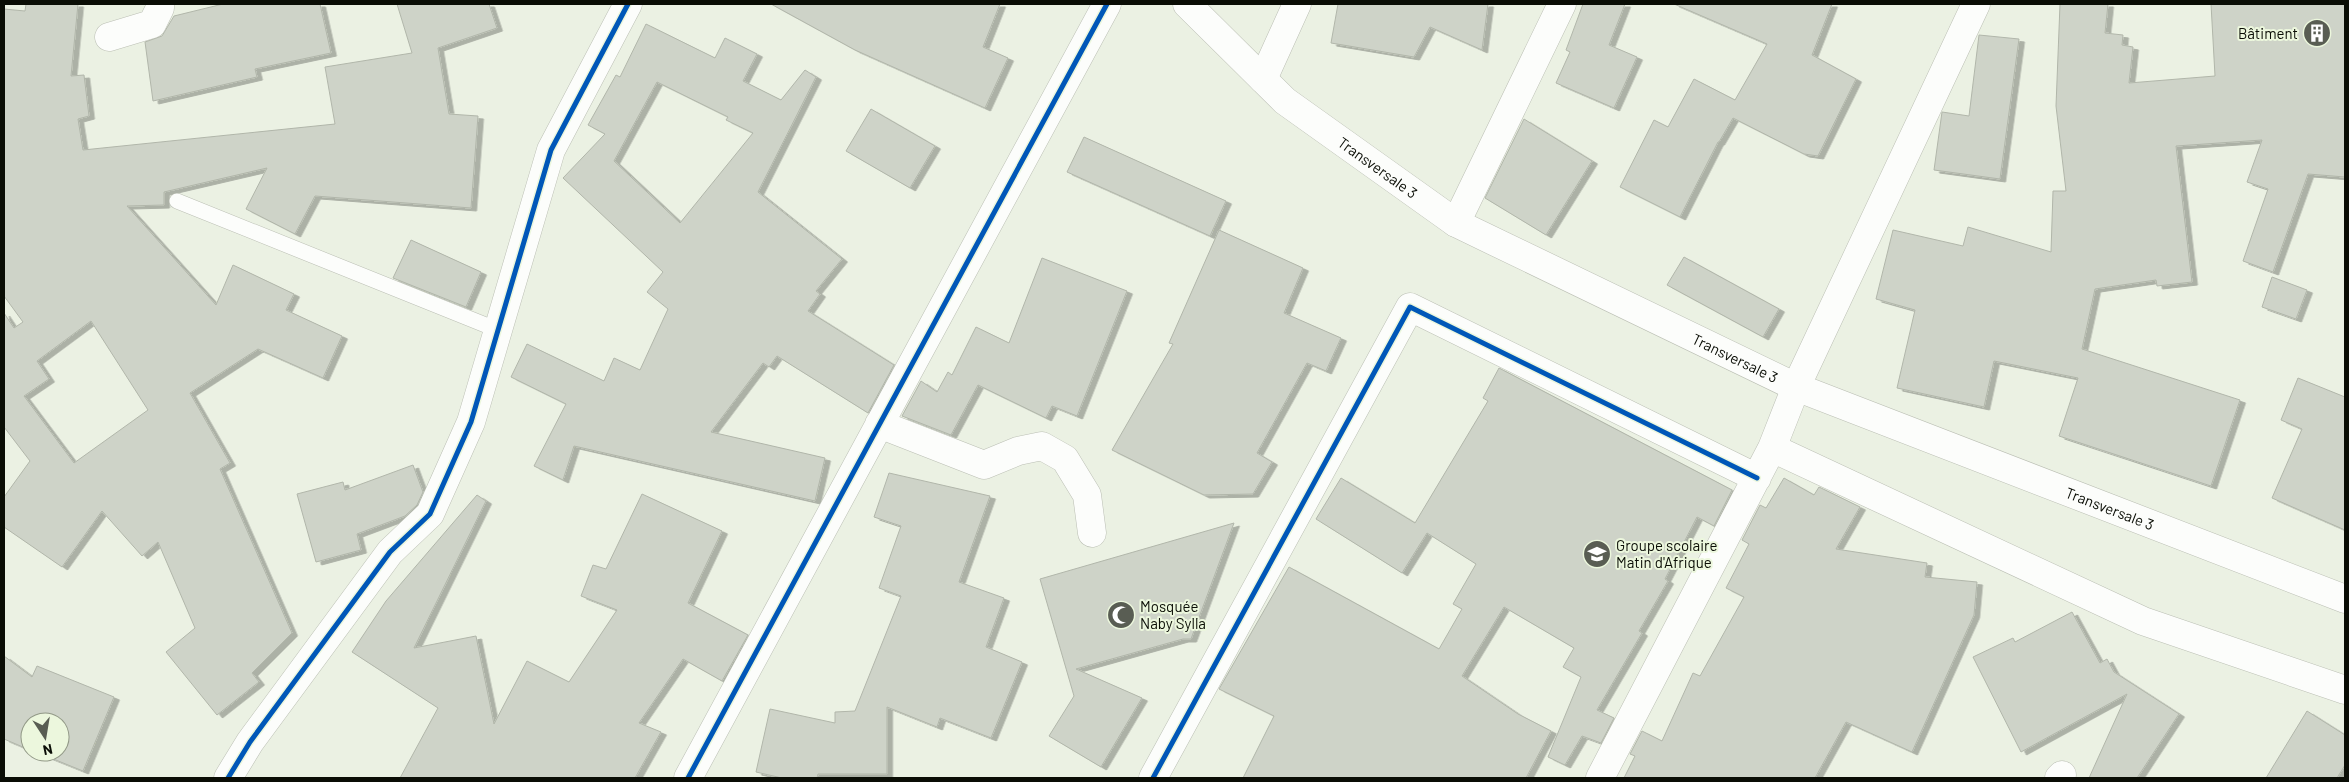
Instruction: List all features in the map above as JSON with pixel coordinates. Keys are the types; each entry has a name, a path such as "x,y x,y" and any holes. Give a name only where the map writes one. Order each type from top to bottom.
{"street":[{"path":"109,37 152,24 160,4"},
{"path":"228,778 250,742 390,552 430,514 472,422 551,150 628,4"},
{"path":"688,778 1107,4"},
{"name":"Transversale 3","path":"1187,4 1285,101 1456,223 1796,388 2345,599"},
{"path":"1263,79 1296,4"},
{"path":"1456,223 1562,4"},
{"path":"1600,778 1772,448 1796,388 1976,4"},
{"path":"1153,778 1410,307 1757,478"},
{"path":"879,424 984,465 1018,451 1042,446 1065,459 1087,495 1092,533"},
{"path":"1772,448 2143,621 2345,690"}],"lane":[{"path":"176,201 498,330"}],"building":[{"path":"26,4 78,4 71,76 84,75 89,116 78,119 83,150 335,124 325,67 412,53 397,4 489,4 497,28 438,48 449,114 478,116 471,208 315,196 295,234 246,209 267,168 164,192 164,205 127,206 216,305 233,265 294,294 286,310 342,336 323,378 258,349 190,393 230,463 220,469 292,633 252,673 259,682 217,715 166,652 195,628 158,542 142,556 102,511 62,567 4,527 4,497 30,461 4,427 4,313 14,328 23,322 4,296 4,9 25,11","holes":["91,321 148,410 74,463 24,396 49,379 37,361"]},
{"path":"223,4 320,4 331,53 255,69 257,77 153,101 145,42 162,36 174,16"},
{"path":"771,4 1000,4 983,47 1008,58 985,108 855,50"},
{"path":"1338,4 1488,4 1482,50 1430,27 1414,57 1331,43"},
{"path":"1583,4 1625,4 1609,45 1637,57 1614,108 1556,83 1570,52 1566,50"},
{"path":"1674,4 1832,4 1812,55 1856,79 1818,156 1804,154 1733,118 1718,142 1680,217 1620,187 1654,120 1668,127 1694,79 1735,100 1767,44"},
{"path":"2060,4 2108,4 2105,33 2123,35 2122,45 2133,47 2129,83 2215,76 2211,4 2345,4 2345,177 2308,174 2273,272 2243,261 2268,189 2247,182 2262,140 2176,146 2192,282 2157,286 2156,280 2095,289 2082,349 2240,400 2211,486 2059,436 2078,378 1994,361 1984,407 1897,388 1915,310 1876,299 1893,230 1963,246 1968,227 2051,252 2053,191 2066,191 2056,106"},
{"path":"646,24 715,58 725,38 757,54 743,81 781,100 805,70 816,77 758,192 842,259 816,291 820,294 808,311 894,365 868,413 777,356 769,367 763,363 711,432 825,458 815,501 574,446 563,480 534,466 566,404 511,377 527,344 604,381 614,358 640,370 668,309 647,292 663,272 563,178 605,134 588,125 616,75 620,77","holes":["657,82 728,117 726,120 753,133 680,223 614,161"]},
{"path":"1979,35 2019,39 2000,179 1934,170 1942,112 1969,116"},
{"path":"871,109 935,146 910,188 846,151"},
{"path":"1524,119 1592,161 1546,235 1485,198"},
{"path":"1084,137 1226,201 1210,236 1067,172"},
{"path":"1219,230 1303,268 1284,313 1341,338 1326,371 1307,363 1257,453 1272,462 1253,494 1204,495 1112,450 1173,344 1169,343"},
{"path":"411,240 481,272 466,307 393,278"},
{"path":"1684,257 1779,309 1763,337 1667,285"},
{"path":"1042,258 1127,291 1077,416 1052,406 1046,418 978,385 951,435 902,416 921,381 937,392 948,372 952,375 976,327 1009,343"},
{"path":"2272,277 2307,290 2296,319 2262,307"},
{"path":"1499,368 1732,490 1714,526 1697,517 1665,579 1668,581 1639,631 1642,633 1597,710 1614,718 1601,743 1582,736 1565,765 1548,757 1581,677 1563,667 1574,648 1504,607 1462,676 1518,714 1551,731 1526,778 1243,778 1274,716 1219,689 1289,567 1439,649 1462,609 1453,604 1476,564 1427,533 1402,573 1316,519 1341,478 1415,523 1488,401 1483,398"},
{"path":"2298,378 2345,397 2345,530 2272,498 2302,429 2281,420"},
{"path":"413,465 423,492 417,505 405,516 357,534 361,550 316,562 297,494 343,482 345,490"},
{"path":"889,473 990,496 959,582 1004,598 986,647 1022,662 991,738 940,718 937,727 887,707 887,774 818,774 817,778 782,778 756,772 770,709 835,723 835,712 855,711 901,596 879,588 901,526 874,517"},
{"path":"1784,478 1814,495 1819,487 1860,507 1836,549 1927,563 1925,577 1977,582 1974,615 1912,752 1846,722 1815,778 1624,778 1635,756 1630,754 1642,731 1662,741 1693,673 1700,676 1744,597 1726,588 1749,544 1742,540 1760,505 1766,508"},
{"path":"642,494 722,531 688,603 748,635 722,681 683,659 639,723 661,732 635,778 400,778 438,708 352,652 386,601 477,495 486,501 414,648 476,636 494,724 527,661 569,682 617,610 581,596 593,565 606,569"},
{"path":"1234,523 1191,639 1183,639 1076,669 1142,698 1101,767 1049,736 1074,696 1040,579"},
{"path":"2072,612 2100,663 2107,659 2114,672 2179,714 2137,778 2089,778 2127,694 2021,752 1973,657 2013,638 2015,642"},
{"path":"4,656 32,677 37,666 114,697 83,771 61,762 70,762 70,712 20,712 20,746 4,739"},
{"path":"2307,711 2345,735 2345,765 2337,778 2266,778"}],"cycle path":[{"path":"228,778 250,742 390,552 430,514 471,422 551,150 628,4"},
{"path":"688,778 1107,4"},
{"path":"1153,778 1410,307 1757,478"}],"place":[{"name":"Bâtiment","path":"2317,33"},
{"name":"Groupe scolaire Matin d'Afrique","path":"1597,554"},
{"name":"Mosquée Naby Sylla","path":"1121,615"}]}
